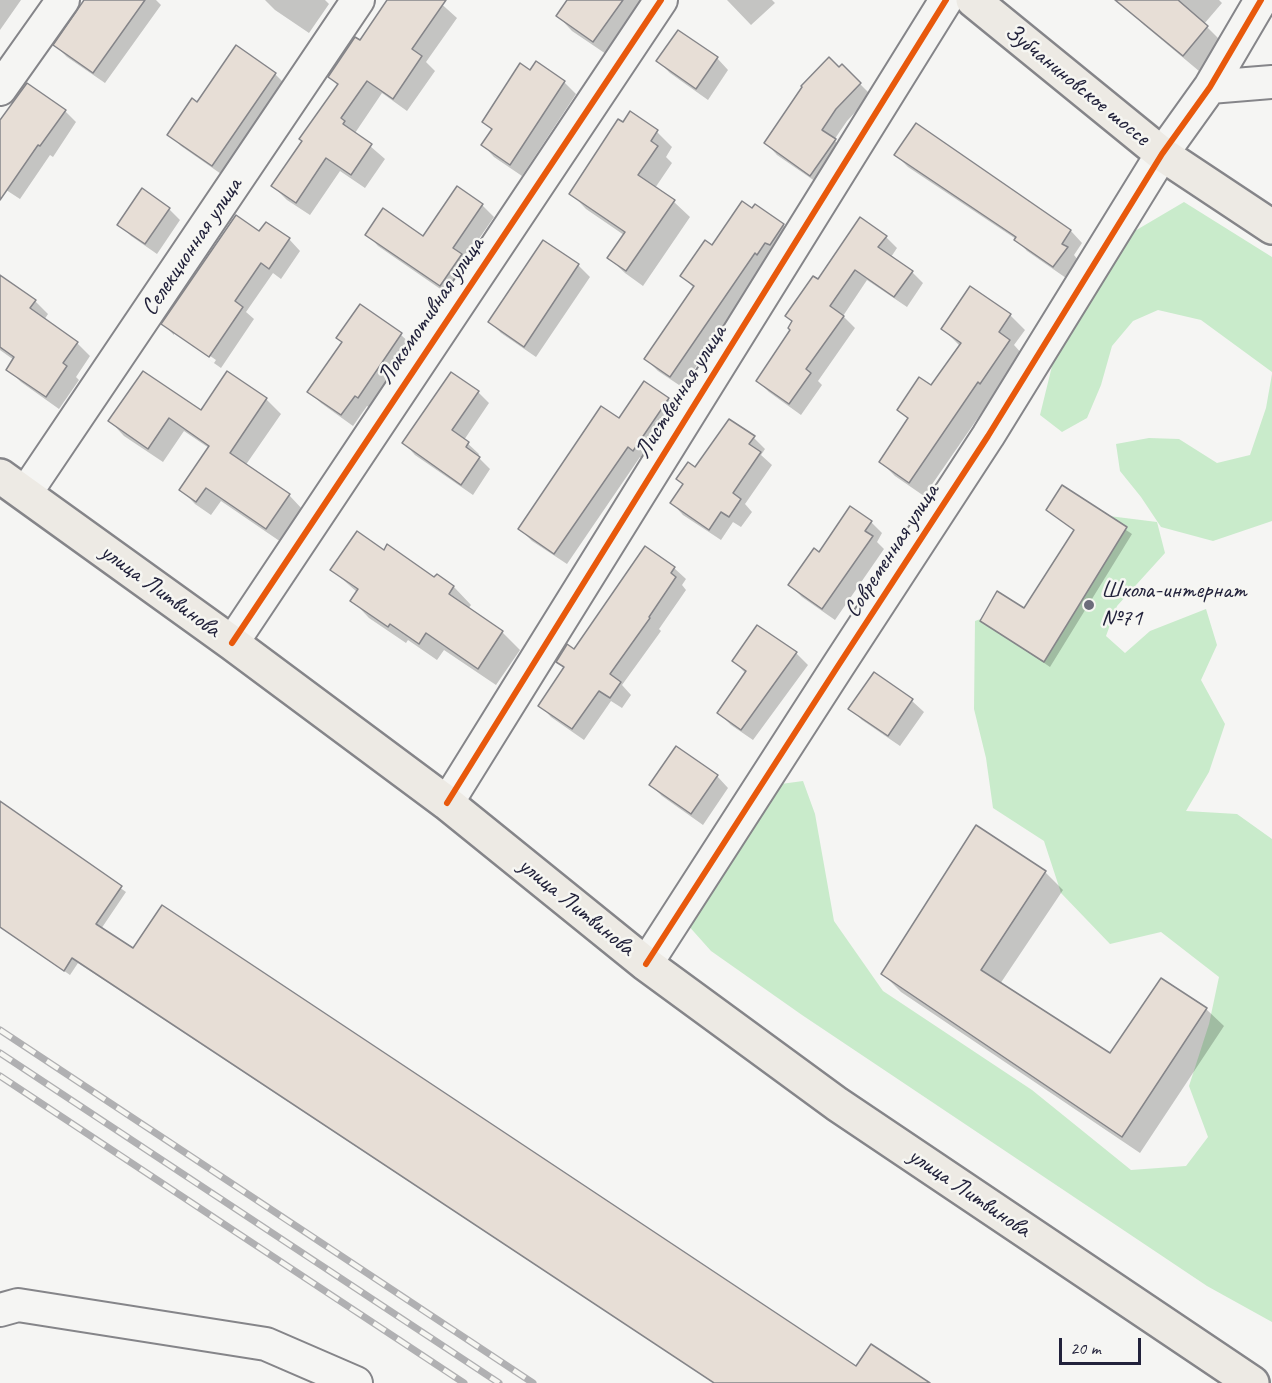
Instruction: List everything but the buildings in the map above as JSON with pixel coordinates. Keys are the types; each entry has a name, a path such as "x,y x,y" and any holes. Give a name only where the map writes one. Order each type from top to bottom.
{"main road":[{"name":"Зубчаниновское шоссе","path":"973,0 1162,154 1272,227"},
{"name":"улица Литвинова","path":"13,485 232,643 447,803 646,964 837,1104 1252,1383"}],"street":[{"path":"0,89 63,0"},
{"name":"Селекционная улица","path":"13,485 358,0"},
{"name":"Локомотивная улица","path":"232,643 661,0"},
{"name":"Лиственная улица","path":"447,803 946,0"},
{"name":"Современная улица","path":"646,964 988,436 1162,154 1210,87 1261,0"},
{"path":"1210,87 1272,82"},
{"path":"0,1310 18,1305 266,1344 356,1383"}],"green space":[{"path":"1184,202 1272,257 1272,372 1201,320 1158,310 1133,321 1112,346 1101,385 1087,418 1062,432 1040,415 1053,362 1128,235"},
{"path":"1272,374 1272,521 1213,541 1161,527 1120,471 1116,444 1149,438 1179,439 1217,463 1250,455 1266,408"},
{"path":"1109,516 1157,522 1165,553 1117,606 1106,636 1125,653 1150,631 1206,609 1217,645 1201,680 1225,724 1209,772 1186,811 1237,814 1272,839 1272,1322 1207,1286 802,1015 711,951 678,914 766,786 803,781 815,814 834,921 883,991 1032,1090 1131,1170 1186,1166 1208,1137 1189,1086 1209,1024 1219,977 1161,932 1110,944 1061,893 1044,841 993,808 986,758 974,709 975,621 1008,609 1036,630"}],"railway":[{"path":"0,1030 533,1383"},
{"path":"0,1053 499,1383"},
{"path":"0,1076 464,1383"}],"cycle path":[{"path":"232,643 661,0"},
{"path":"447,803 946,0"},
{"path":"646,964 988,436 1162,154 1210,87 1261,0"}],"place":[{"name":"Школа-интернат №71","path":"1089,605"}]}
